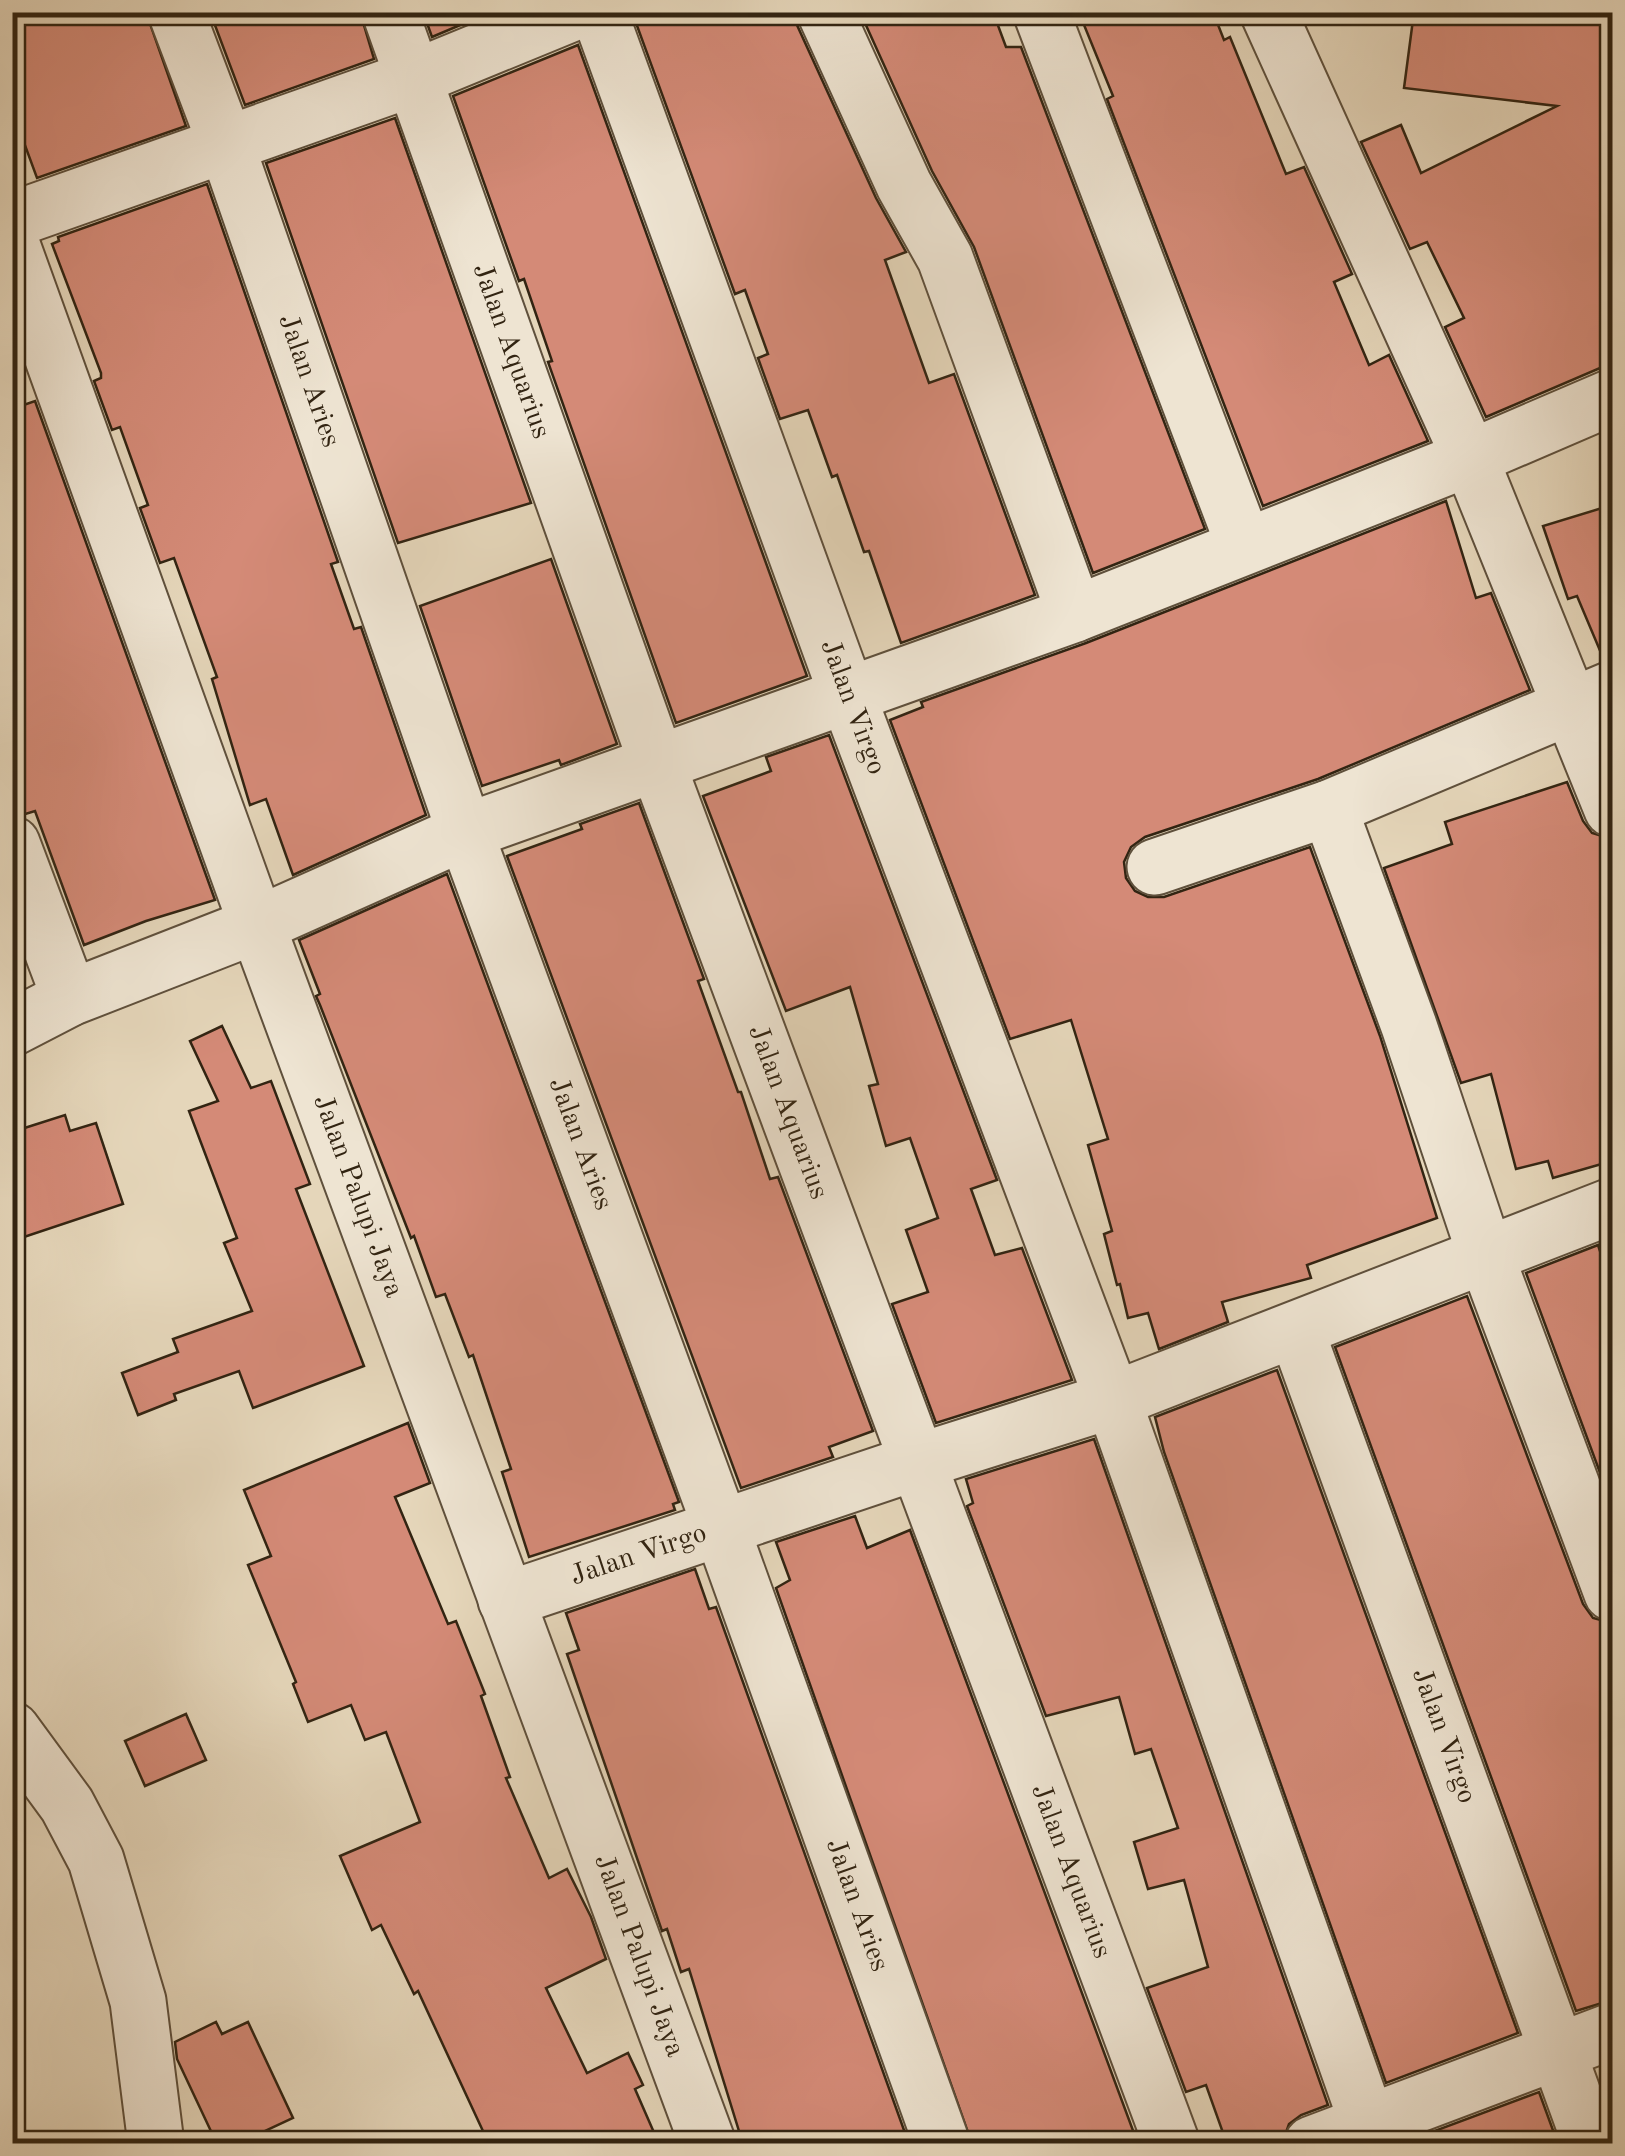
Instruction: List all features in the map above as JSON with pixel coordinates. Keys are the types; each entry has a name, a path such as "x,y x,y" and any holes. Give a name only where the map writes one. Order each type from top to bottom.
{"street":[{"name":"Jalan Aries","path":"176,12 226,144 465,832 722,1530 942,2144"},
{"name":"Jalan Aquarius","path":"390,12 657,763 1172,2144"},
{"path":"12,220 414,78 575,12"},
{"name":"Jalan Virgo","path":"599,12 847,694 1113,1400 1371,2133"},
{"path":"825,12 904,185 945,258 1075,614"},
{"path":"1042,12 1244,546"},
{"path":"1268,12 1470,458 1592,698 1612,809"},
{"name":"Jalan Palupi Jaya","path":"12,246 256,925 708,2144"},
{"path":"12,1028 70,998 256,925 465,832 1075,614 1470,458 1612,397"},
{"path":"1156,867 1329,808 1592,698"},
{"path":"1329,808 1409,1026 1486,1256 1612,1593"},
{"path":"12,844 70,998"},
{"name":"Jalan Virgo","path":"506,1600 920,1460 1113,1400 1612,1206"},
{"name":"Jalan Virgo","path":"1296,1330 1592,2144"},
{"path":"12,1730 68,1806 96,1860 138,2001 156,2144"},
{"path":"1312,2144 1371,2133 1612,2031"}],"building":[{"path":"12,12 146,12 186,126 37,178 12,110"},
{"path":"210,12 360,12 374,59 245,105"},
{"path":"423,12 491,12 432,37"},
{"path":"632,12 794,12 876,198 906,252 885,260 929,383 954,374 1035,595 901,643 869,551 864,552 837,475 832,477 808,410 780,419 758,358 768,354 745,290 735,294"},
{"path":"860,12 993,12 1006,47 1021,47 1205,529 1093,573 974,247 932,171"},
{"path":"1102,12 1213,12 1224,40 1230,37 1286,174 1304,167 1352,274 1334,282 1369,365 1389,355 1428,441 1263,506 1107,99 1113,96 1082,20"},
{"path":"1414,12 1612,12 1612,366 1486,417 1445,327 1464,318 1427,242 1410,249 1361,142 1401,125 1421,173 1557,106 1404,88"},
{"path":"578,45 807,676 676,723 548,362 552,361 524,279 519,281 453,96"},
{"path":"395,118 531,503 398,543 266,163"},
{"path":"207,184 338,562 331,564 354,629 361,627 426,815 293,875 266,799 250,805 212,679 217,677 174,558 160,563 140,508 148,505 120,427 112,430 94,381 101,378 101,373 52,244 59,241 58,237"},
{"path":"35,401 215,900 84,945 35,811 22,815 12,790 12,551 24,546 12,513 12,409"},
{"path":"1446,501 1476,598 1491,593 1530,690 1318,779 1145,837 1131,847 1124,862 1126,878 1135,891 1148,897 1164,897 1310,847 1380,1036 1437,1218 1307,1265 1311,1278 1222,1302 1228,1322 1159,1349 1148,1313 1128,1318 1120,1284 1117,1285 1104,1234 1112,1231 1088,1145 1108,1139 1071,1020 1010,1039 890,720 923,707 921,702 1086,643"},
{"path":"1612,505 1612,658 1604,660 1577,596 1568,599 1543,526"},
{"path":"551,559 617,744 561,765 559,760 482,786 420,606"},
{"path":"829,735 997,1180 971,1189 995,1255 1022,1248 1072,1380 936,1423 892,1304 928,1292 906,1230 938,1218 910,1138 886,1146 869,1086 878,1084 850,987 786,1011 703,796 771,771 766,757"},
{"path":"1567,782 1592,833 1612,839 1612,1161 1553,1178 1548,1161 1516,1169 1491,1074 1461,1083 1384,868 1452,844 1445,822"},
{"path":"639,803 704,979 698,981 770,1179 778,1177 873,1431 829,1447 833,1457 741,1488 507,856"},
{"path":"447,874 679,1502 673,1504 675,1510 529,1557 502,1472 511,1469 473,1355 469,1357 445,1294 436,1297 414,1236 411,1238 316,996 320,994 299,940"},
{"path":"222,1026 251,1088 271,1081 310,1184 296,1189 364,1366 253,1408 239,1371 174,1394 176,1400 138,1415 122,1373 178,1352 173,1339 252,1311 224,1243 237,1238 189,1111 218,1101 190,1041"},
{"path":"65,1115 70,1131 96,1123 123,1204 12,1241 12,1132"},
{"path":"1598,1245 1612,1287 1612,1505 1526,1273"},
{"path":"1467,1296 1583,1604 1593,1618 1612,1623 1612,2000 1576,2011 1335,1347"},
{"path":"1277,1370 1518,2033 1386,2083 1155,1417"},
{"path":"408,1423 430,1483 395,1497 448,1624 456,1621 485,1694 481,1696 510,1777 506,1778 549,1878 567,1869 606,1959 546,1988 587,2073 628,2053 643,2085 635,2089 659,2144 489,2144 418,1991 414,1994 381,1925 372,1930 340,1856 420,1822 386,1732 365,1740 351,1705 308,1722 293,1684 296,1682 248,1565 271,1556 244,1490"},
{"path":"1094,1439 1328,2105 1289,2124 1282,2144 1227,2144 1206,2085 1186,2092 1147,1988 1208,1967 1184,1880 1148,1889 1134,1842 1178,1828 1151,1749 1135,1754 1119,1697 1046,1716 967,1506 973,1503 966,1479"},
{"path":"855,1516 867,1548 910,1530 1138,2144 972,2144 776,1588 790,1580 776,1542"},
{"path":"695,1569 709,1609 716,1607 909,2144 743,2144 689,1969 681,1972 667,1929 662,1931 567,1654 579,1650 566,1613"},
{"path":"186,1714 206,1760 145,1786 125,1741"},
{"path":"216,2022 222,2034 248,2022 293,2118 237,2144 217,2144 177,2059 175,2042"},
{"path":"1539,2092 1558,2144 1405,2144 1405,2142"}]}
